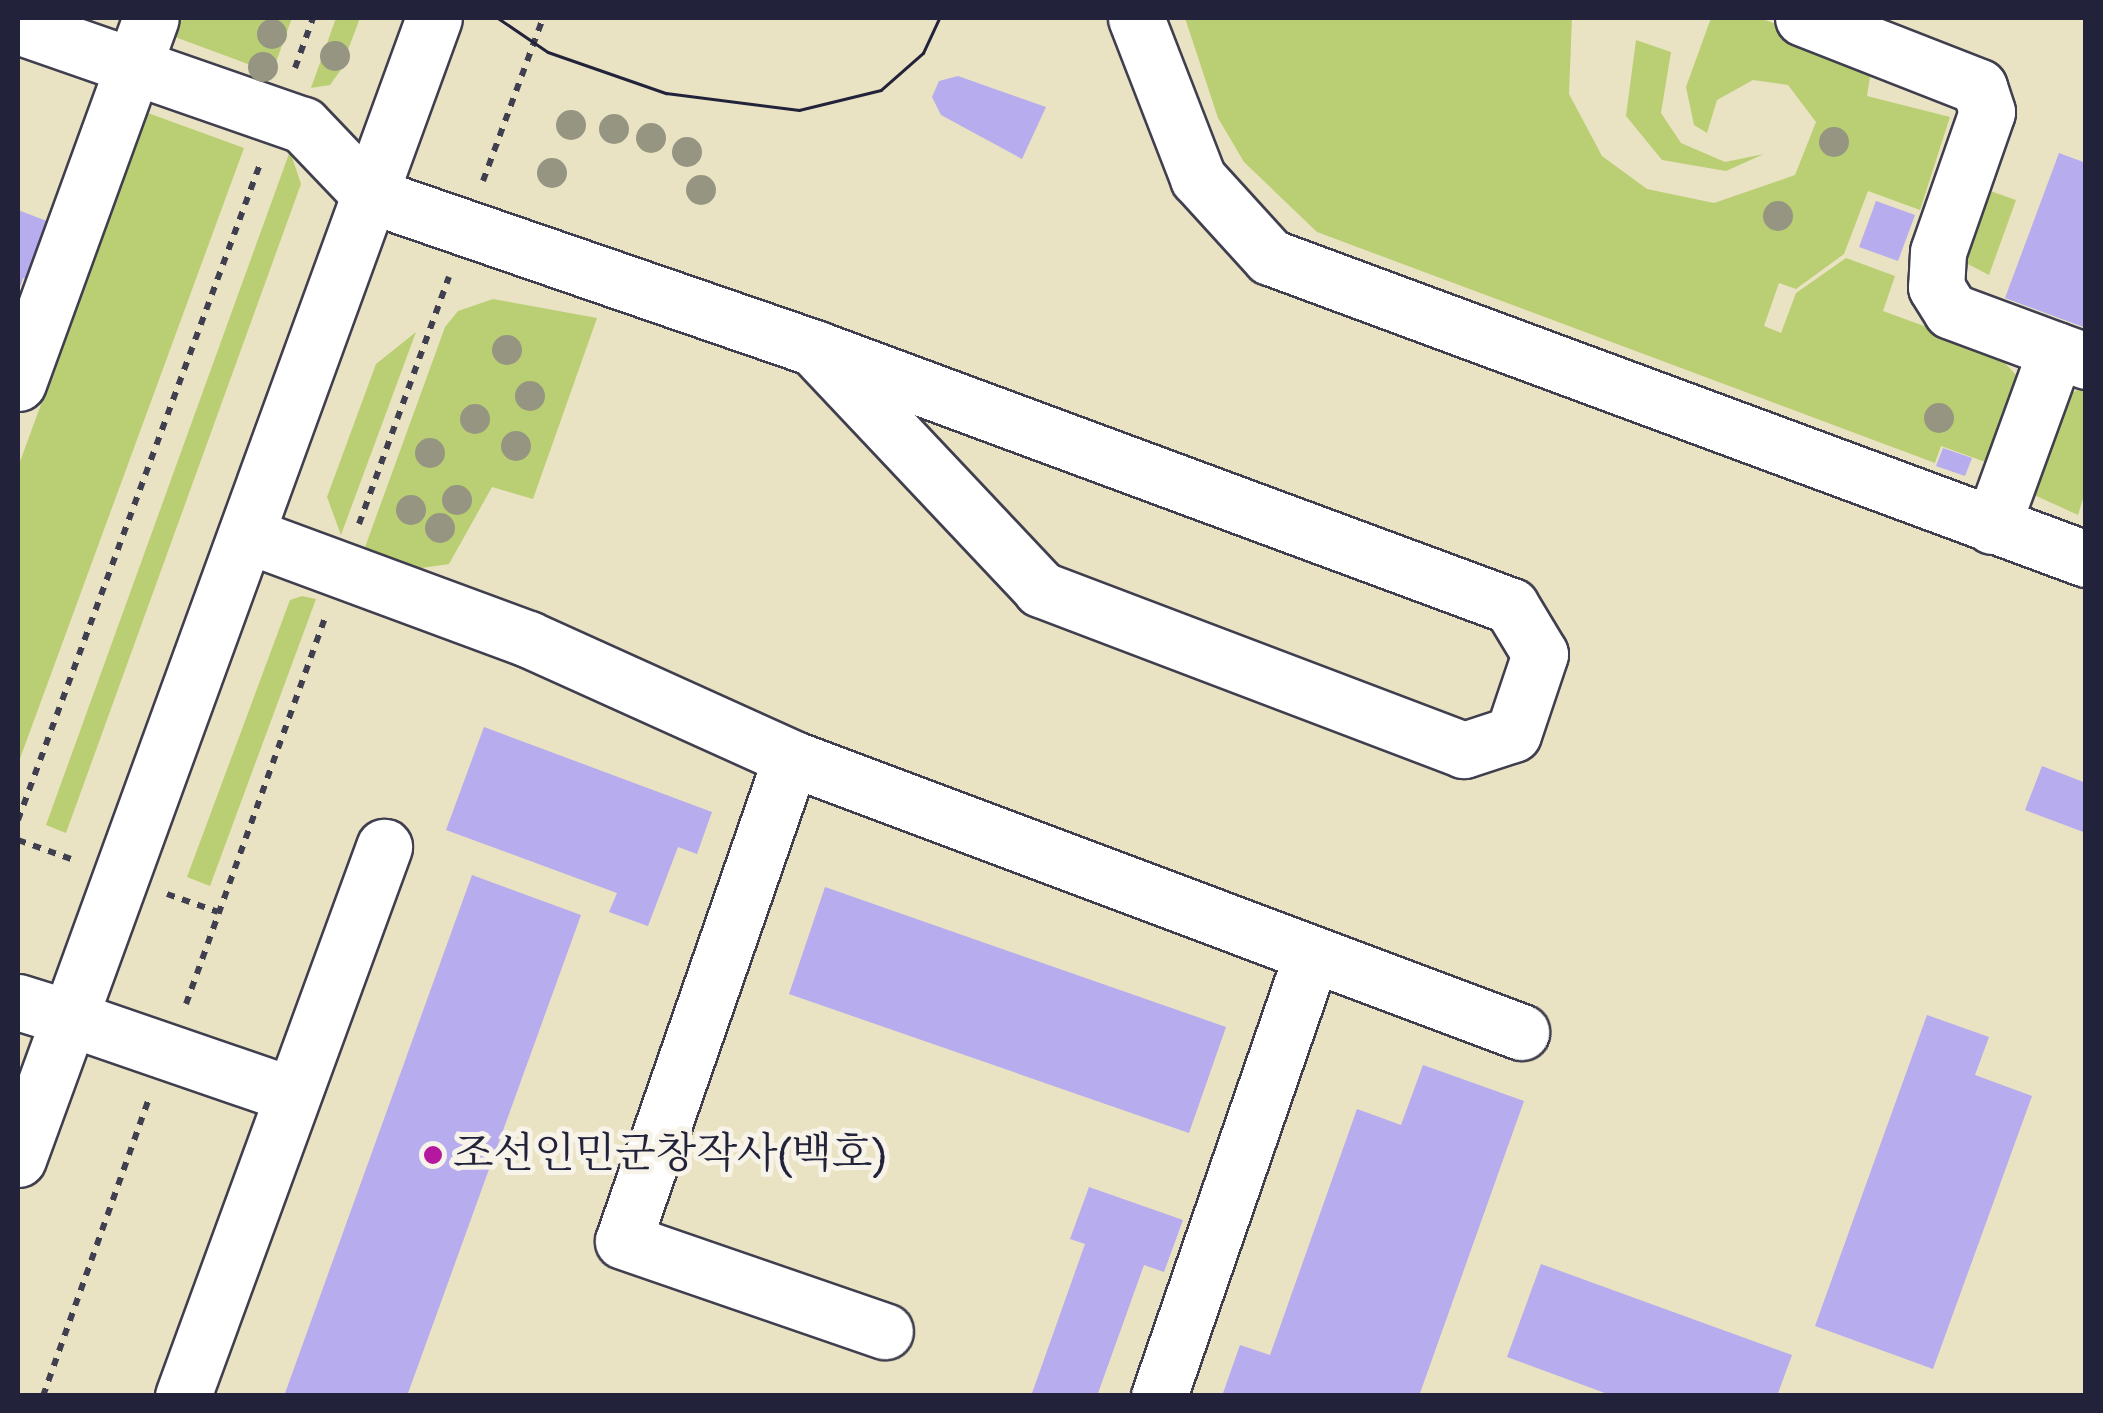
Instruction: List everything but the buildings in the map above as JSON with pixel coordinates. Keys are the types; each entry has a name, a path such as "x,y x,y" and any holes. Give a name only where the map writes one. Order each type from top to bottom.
{"street":[{"path":"18,1159 434,18"},
{"path":"1136,18 1198,178 1270,257 2086,559"},
{"path":"1803,18 1979,88 1988,112 1938,252 1936,287 1951,311 2071,356 1992,526"},
{"path":"18,26 142,42 278,116 303,125 370,195 814,348 1511,606 1540,654 1513,734 1464,750 1041,589 814,348"},
{"path":"18,383 142,42"},
{"path":"247,535 528,639 791,758 1522,1032"},
{"path":"791,758 623,1240 885,1331"},
{"path":"184,1396 384,846"},
{"path":"1160,1396 1312,954"},
{"path":"18,1002 292,1095"}],"path":[{"path":"18,820 314,18"},
{"path":"43,1396 542,18"}],"green space":[{"path":"182,18 292,18 272,73 175,37"},
{"path":"336,18 360,18 340,71 330,85 311,88"},
{"path":"1185,18 1572,18 1569,94 1602,156 1647,189 1714,203 1795,175 1816,122 1788,85 1753,80 1717,100 1707,133 1694,125 1686,87 1711,18 1759,18 1873,58 1867,96 1950,117 1920,210 1868,191 1844,254 1796,289 1779,283 1764,326 1781,333 1796,293 1846,258 1895,276 1883,311 1995,352 2016,375 1991,464 1941,446 1935,463 1317,232 1244,162 1218,118"},
{"path":"1636,40 1671,52 1661,113 1681,143 1725,162 1764,154 1726,171 1662,160 1626,116"},
{"path":"148,113 244,148 18,764 18,467"},
{"path":"290,151 301,184 66,833 46,825"},
{"path":"1982,188 2016,200 1989,275 1962,261"},
{"path":"493,299 597,318 533,499 492,487 449,564 421,568 364,550 445,327 458,311"},
{"path":"416,332 341,535 327,497 376,364"},
{"path":"2085,385 2085,492 2078,515 2032,494 2063,399"},
{"path":"302,596 316,599 210,886 187,877 290,600"}],"tram line":[{"path":"498,18 548,52 666,93 799,110 881,90 923,53 939,18"}],"place":[{"name":"조선인민군창작사(백호)","path":"433,1155"}]}
